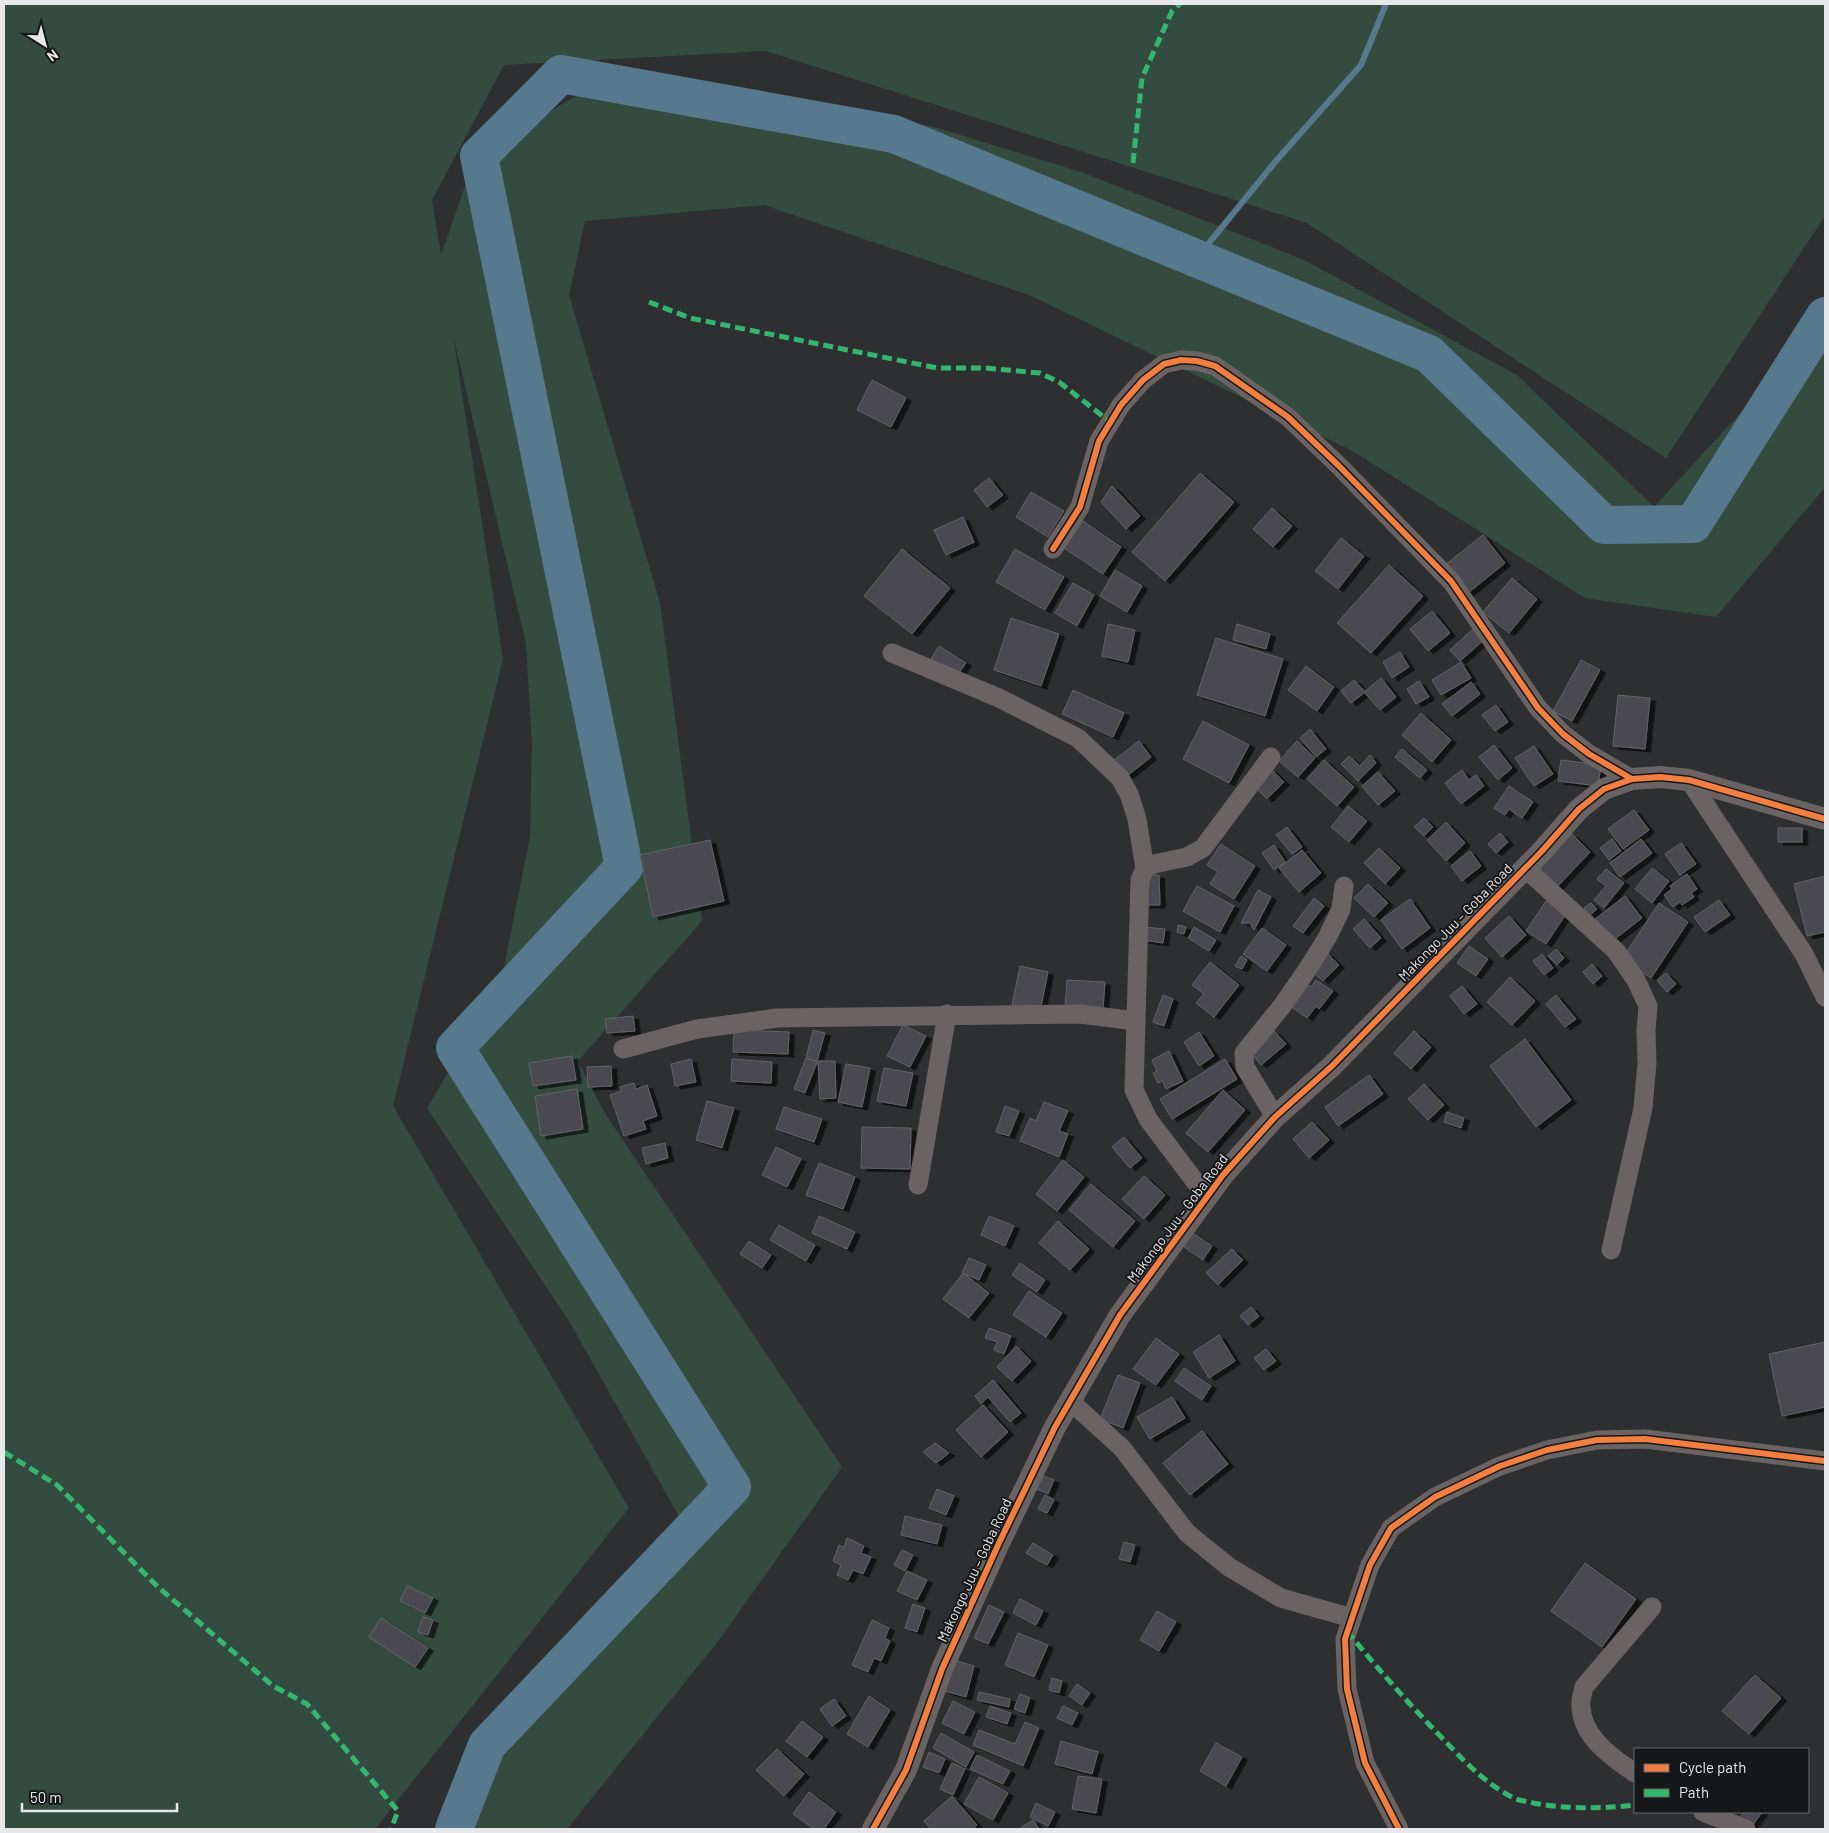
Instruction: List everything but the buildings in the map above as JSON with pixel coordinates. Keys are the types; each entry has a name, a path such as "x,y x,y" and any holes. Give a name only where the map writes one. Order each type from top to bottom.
{"street":[{"path":"1053,549 1080,507 1099,441 1121,405 1143,380 1164,364 1181,360 1197,361 1215,366 1288,417 1339,466 1451,581 1538,708 1563,734 1589,754 1632,779"},
{"path":"892,652 999,698 1078,738 1120,778 1129,794 1138,819 1145,869 1140,880 1134,1090 1148,1119 1206,1196"},
{"path":"1145,869 1154,864 1187,857 1203,848 1271,757"},
{"name":"Makongo Juu – Goba Road","path":"873,1829 906,1770 942,1669 1008,1525 1070,1400 1120,1314 1222,1175 1275,1117 1332,1066 1579,809 1604,789 1632,779 1660,777 1689,780 1825,819"},
{"path":"1689,780 1804,954 1825,997"},
{"path":"1524,868 1616,951 1636,980 1648,1006 1646,1031 1647,1064 1643,1108 1611,1250"},
{"path":"1275,1117 1245,1067 1244,1053 1282,1006 1327,938 1340,910 1344,886"},
{"path":"623,1049 697,1029 777,1018 948,1014 1080,1014 1136,1021"},
{"path":"918,1185 948,1014"},
{"path":"1070,1400 1122,1448 1186,1533 1229,1567 1280,1598 1352,1618"},
{"path":"1399,1829 1365,1763 1347,1689 1345,1639 1370,1565 1391,1528 1435,1496 1500,1466 1547,1450 1597,1440 1635,1439 1752,1451 1825,1461"},
{"path":"1634,1772 1609,1756 1595,1740 1584,1723 1581,1702 1584,1687 1652,1607"},
{"path":"1706,1813 1746,1829"}],"green space":[{"path":"4,4 1825,4 1825,216 1666,458 1307,223 766,51 504,65 432,200 441,255 475,157 599,82 678,88 844,109 938,128 1084,173 1304,260 1517,375 1654,507 1811,336 1825,310 1825,487 1716,617 1585,598 1351,450 1029,295 764,205 585,221 569,295 660,603 702,921 578,1061 604,1112 842,1467 719,1640 567,1829 452,1829 509,1704 681,1520 569,1321 427,1108 501,982 530,837 532,744 526,644 453,335 503,659 393,1106 629,1508 375,1829 4,1829"}],"waterway":[{"path":"1196,259 1275,162 1361,65 1386,4"},
{"path":"454,1829 487,1745 732,1487 455,1048 624,867 479,156 561,74 894,134 1429,354 1604,525 1693,524 1825,316"}],"marked path":[{"path":"1133,163 1142,78 1172,11 1180,4"},
{"path":"649,302 690,318 937,368 985,368 1040,373 1059,382 1109,421"},
{"path":"4,1452 57,1485 158,1587 273,1686 307,1704 398,1811 391,1829"},
{"path":"1347,1631 1419,1714 1476,1772 1504,1793 1519,1800 1558,1806 1596,1808 1634,1805"}],"cycle path":[{"path":"1053,549 1080,507 1099,441 1121,405 1143,380 1164,364 1181,360 1197,361 1215,366 1288,417 1339,466 1451,581 1538,708 1563,734 1589,754 1632,779"},
{"path":"873,1829 906,1770 942,1669 999,1543 1055,1427 1120,1315 1223,1175 1275,1117 1332,1066 1542,851 1579,809 1604,789 1632,779 1660,777 1689,780 1825,819"},
{"path":"1399,1829 1365,1763 1347,1689 1345,1639 1370,1565 1391,1528 1435,1497 1500,1466 1547,1450 1597,1440 1645,1439 1825,1461"}]}
